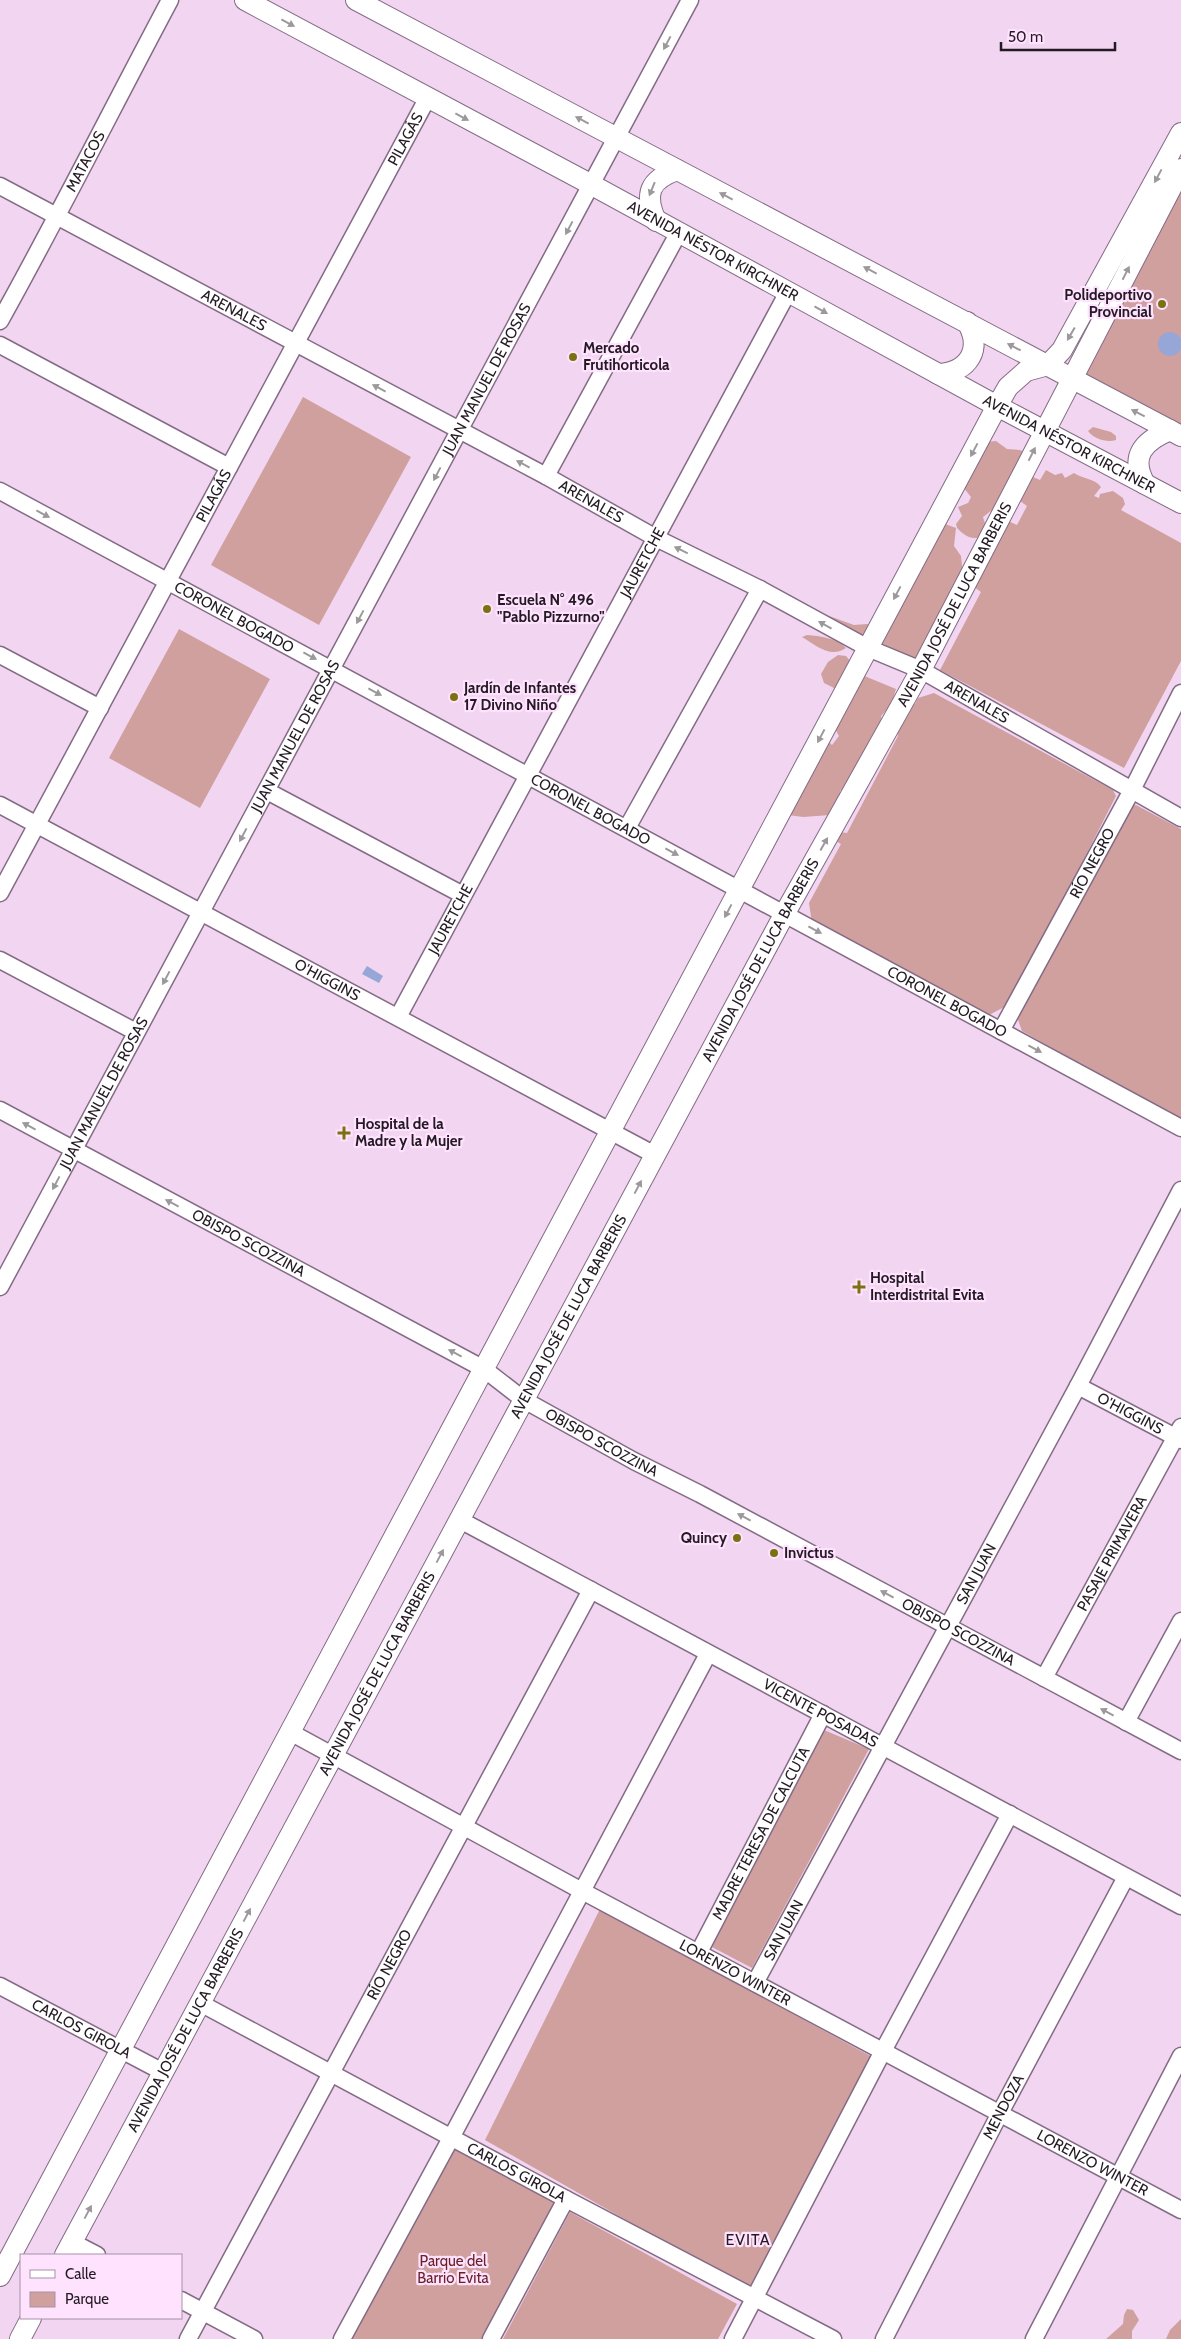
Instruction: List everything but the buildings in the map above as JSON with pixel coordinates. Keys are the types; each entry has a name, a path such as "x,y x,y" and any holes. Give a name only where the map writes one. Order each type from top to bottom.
{"main road":[{"name":"AVENIDA NÉSTOR KIRCHNER","path":"245,0 427,99 592,185 997,406 1181,503"},
{"path":"356,0 1048,364 1175,433"},
{"path":"0,2276 997,406 1008,387 1026,371 1048,364 1067,341 1181,133"},
{"name":"AVENIDA JOSÉ DE LUCA BARBERIS","path":"68,2249 785,914 921,670 1044,431 1080,383 1181,169"},
{"path":"656,220 650,208 649,195 651,189 654,183 664,174 677,170"},
{"path":"938,374 952,373 966,364 974,350 974,334 967,322"},
{"path":"1145,484 1138,469 1142,449 1153,438 1175,433"},
{"path":"20,2339 30,2319"}],"street":[{"name":"MATACOS","path":"0,321 59,216 115,103 170,0"},
{"name":"JUAN MANUEL DE ROSAS","path":"0,1286 690,0"},
{"name":"PILAGÁS","path":"0,894 427,99"},
{"name":"ARENALES","path":"0,186 546,476 656,538 760,590 868,648 921,670 1181,818"},
{"path":"546,476 679,232"},
{"name":"JAURETCHE","path":"398,1017 788,292"},
{"path":"0,345 229,467"},
{"name":"CORONEL BOGADO","path":"0,491 332,668 1181,1128"},
{"path":"627,828 760,590"},
{"path":"0,655 100,708"},
{"name":"RÍO NEGRO","path":"1001,1031 1132,790 1181,693"},
{"path":"267,791 463,895"},
{"name":"O'HIGGINS","path":"0,805 656,1155"},
{"path":"0,960 136,1032"},
{"name":"OBISPO SCOZZINA","path":"0,1110 484,1369 524,1400 634,1461 709,1498 1181,1751"},
{"name":"SAN JUAN","path":"755,1983 1078,1386 1181,1190"},
{"name":"O'HIGGINS","path":"1078,1386 1179,1435"},
{"name":"PASAJE PRIMAVERA","path":"1044,1678 1179,1435"},
{"name":"VICENTE POSADAS","path":"460,1520 1181,1906"},
{"name":"RÍO NEGRO","path":"188,2339 332,2074 590,1590"},
{"path":"1126,1722 1181,1622"},
{"path":"342,2339 708,1654"},
{"name":"MADRE TERESA DE CALCUTA","path":"698,1952 823,1714"},
{"name":"LORENZO WINTER","path":"290,1732 1181,2210"},
{"path":"734,2339 883,2051 1010,1814"},
{"name":"MENDOZA","path":"884,2339 1000,2113 1126,1877"},
{"name":"CARLOS GIROLA","path":"0,1986 163,2072"},
{"name":"CARLOS GIROLA","path":"200,2003 451,2138 833,2339"},
{"path":"1034,2339 1181,2056"},
{"path":"491,2339 566,2199"},
{"path":"68,2249 92,2254"},
{"path":"182,2301 254,2339"}],"green space":[{"name":"Polideportivo Provincial","path":"1181,182 1181,425 1084,374"},
{"path":"303,397 411,457 319,625 211,565"},
{"path":"1093,427 1111,432 1116,436 1116,440 1105,441 1097,438 1088,431"},
{"path":"996,441 1007,449 1020,450 1026,453 1001,503 983,517 986,527 981,537 970,537 960,531 956,524 962,516 958,507 968,503 971,497 963,487 986,442"},
{"path":"1046,470 1055,475 1062,473 1065,478 1074,473 1095,482 1101,487 1094,496 1099,498 1100,494 1113,491 1123,498 1125,504 1121,510 1181,543 1181,661 1124,768 940,670 981,592 974,587 1008,521 1017,525 1027,506 1020,501 1019,494 1030,478 1033,477 1040,480"},
{"path":"937,521 956,528 954,546 961,556 963,575 924,656 913,661 881,643"},
{"path":"818,612 854,625 867,624 876,629 866,640"},
{"path":"179,629 270,679 200,808 109,758"},
{"path":"807,635 833,640 846,648 835,652 823,650 802,637"},
{"path":"838,655 846,656 862,675 896,689 891,705 881,716 882,723 848,784 840,791 839,803 830,815 803,817 788,815 828,741 832,745 839,736 829,718 836,689 824,683 821,674 828,662"},
{"path":"934,693 1113,790 1116,796 1010,1004 989,1015 812,923 809,903 841,844 832,839 839,832 847,833 898,736 897,732 906,705 915,704 918,698"},
{"path":"1136,805 1181,829 1181,1121 1022,1031 1016,1014 1131,806"},
{"path":"824,1730 869,1749 752,1968 712,1947"},
{"path":"600,1909 874,2058 751,2291 485,2140"},
{"name":"Parque del Barrio Evita","path":"453,2142 559,2200 487,2339 344,2339"},
{"path":"570,2212 737,2304 718,2339 503,2339"},
{"path":"1127,2309 1133,2310 1139,2320 1132,2331 1132,2339 1106,2339 1123,2324"},
{"path":"1181,2319 1181,2339 1166,2339 1170,2330"}],"water":[{"path":"1170,332 1179,335 1182,344 1179,353 1170,356 1161,353 1158,344 1161,335"},
{"path":"367,966 383,976 379,983 362,974"}],"place":[{"name":"Polideportivo Provincial","path":"1162,304"},
{"name":"Mercado Frutihorticola","path":"573,357"},
{"name":"Escuela N° 496 \"Pablo Pizzurno\"","path":"487,609"},
{"name":"Jardín de Infantes 17 Divino Niño","path":"454,697"},
{"name":"Hospital de la Madre y la Mujer","path":"344,1133"},
{"name":"Hospital Interdistrital Evita","path":"859,1287"},
{"name":"Quincy","path":"737,1538"},
{"name":"Invictus","path":"774,1553"}],"district":[{"name":"EVITA","path":"748,2239"}]}
